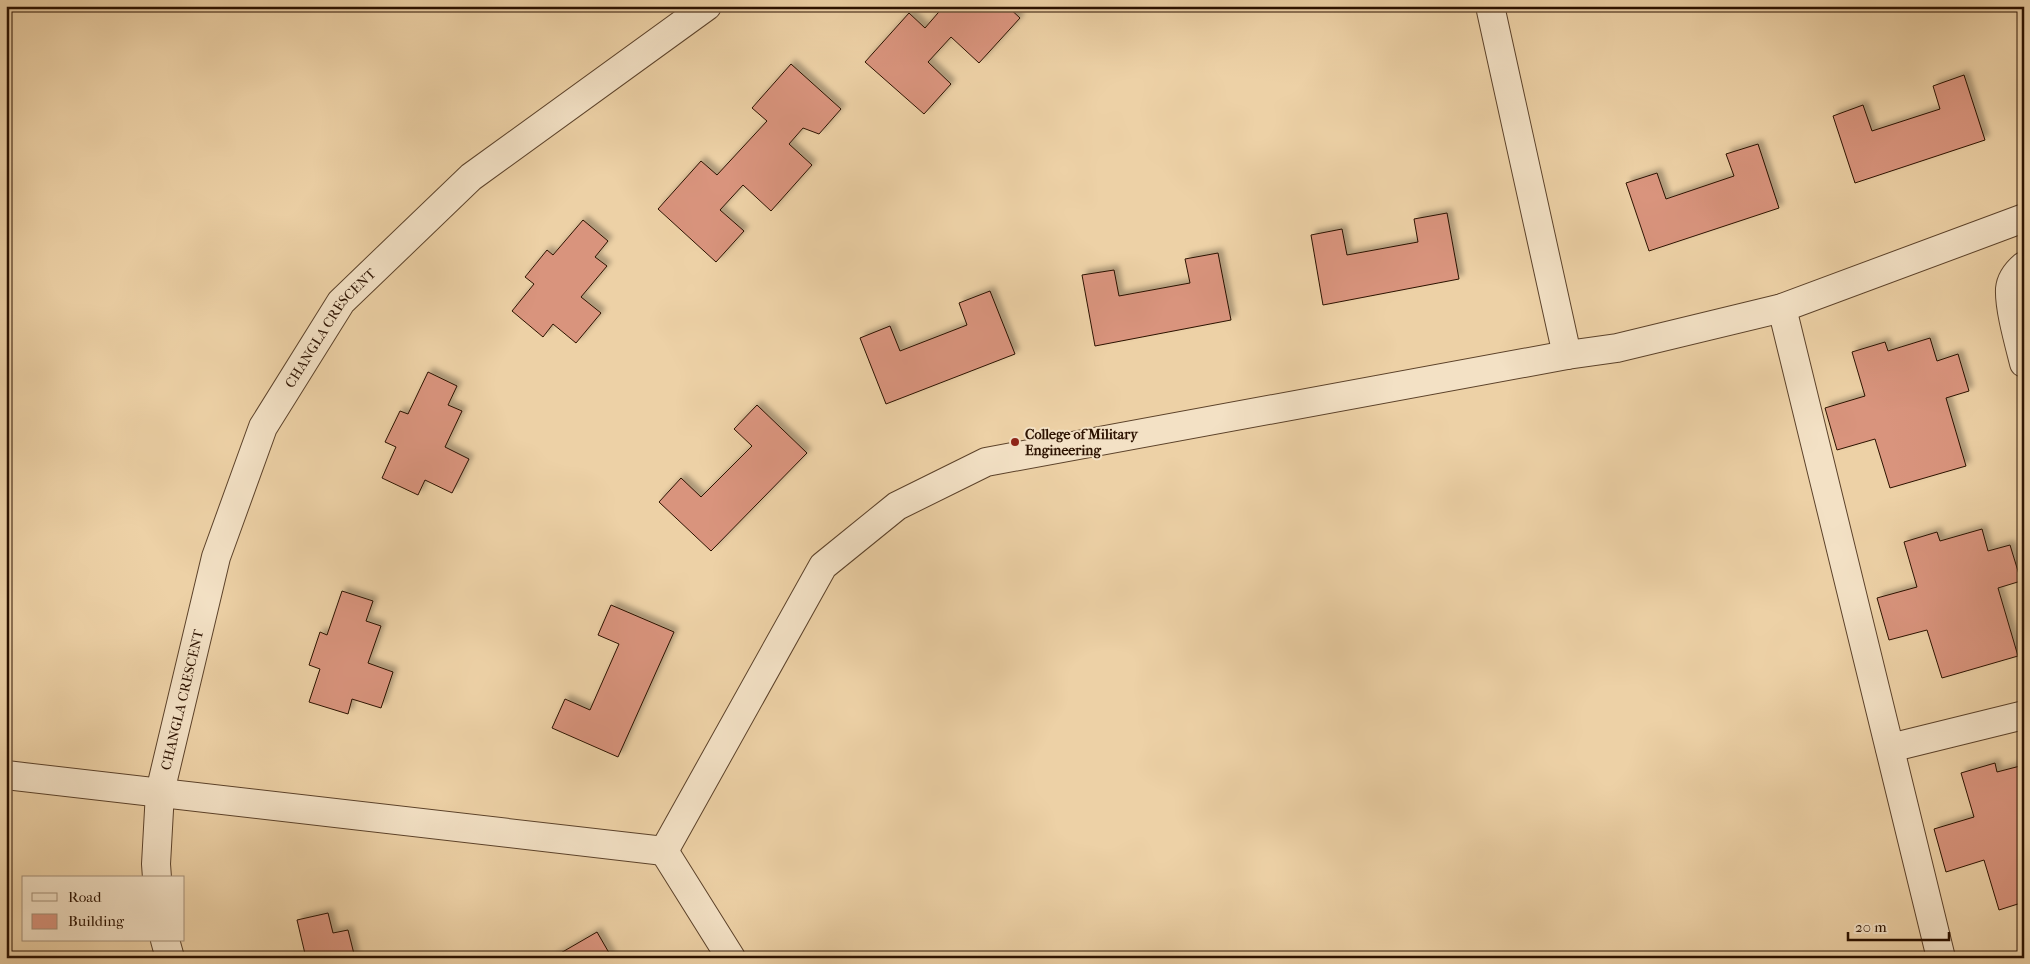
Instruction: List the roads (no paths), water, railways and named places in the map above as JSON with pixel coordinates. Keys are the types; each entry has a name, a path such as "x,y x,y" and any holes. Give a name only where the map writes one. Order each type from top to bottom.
{"street":[{"name":"CHANGLA CRESCENT","path":"157,876 160,792 216,557 263,427 341,302 471,177 707,6"},
{"path":"1490,6 1567,355"},
{"path":"664,851 823,566 897,506 986,462 1567,355 1617,348 1782,308 2024,218"},
{"path":"2024,266 2016,272 2010,288 2016,330 2024,362"},
{"path":"1782,308 1941,958"},
{"path":"1890,748 2024,715"},
{"path":"6,775 664,851"},
{"path":"664,851 730,958"},
{"path":"166,942 170,958"}],"place":[{"name":"College of Military Engineering","path":"1015,442"}]}
